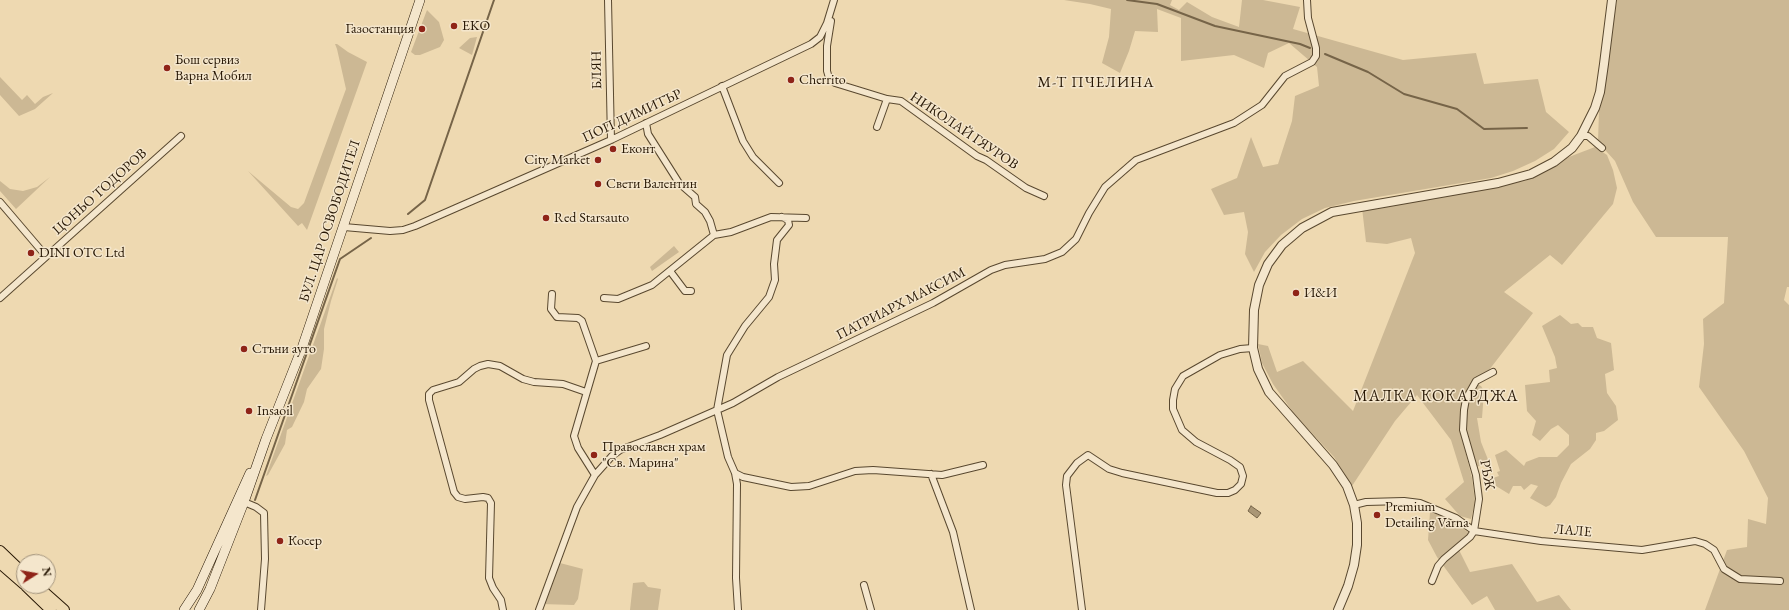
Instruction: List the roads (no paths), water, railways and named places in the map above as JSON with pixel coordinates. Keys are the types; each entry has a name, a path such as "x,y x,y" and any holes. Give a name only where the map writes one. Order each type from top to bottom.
{"main road":[{"name":"БУЛ. ЦАР ОСВОБОДИТЕЛ","path":"199,610 210,590 247,503 263,449 290,381 344,227 420,0"},
{"name":"БУЛ. ЦАР ОСВОБОДИТЕЛ","path":"184,610 197,590 244,484 263,449"},
{"path":"0,551 16,566"},
{"path":"0,563 16,577"},
{"path":"34,594 51,610"},
{"path":"46,594 64,610"}],"street":[{"name":"БЛЯН","path":"608,0 611,140"},
{"name":"ПАТРИАРХ МАКСИМ","path":"539,610 577,507 595,475 612,456 620,450 660,435 747,396 778,377 811,360 823,356 933,303 991,270 1005,265 1045,260 1062,252 1076,239 1089,213 1105,187 1136,160 1207,134 1248,115 1262,105 1285,76 1312,62 1316,56 1315,43 1308,18 1307,0"},
{"path":"1338,610 1348,586 1355,559 1357,522 1354,505 1347,486 1333,465 1269,392 1258,369 1253,348 1254,310 1259,285 1268,264 1282,245 1312,222 1332,212 1498,183 1532,174 1554,162 1572,148 1590,121 1600,92 1612,0"},
{"name":"ПОП ДИМИТЪР","path":"344,227 390,231 403,230 611,140 811,44 820,37 827,23 834,1"},
{"name":"НИКОЛАЙ ГЯУРОВ","path":"834,1 827,46 827,71 829,78 834,83 842,87 887,99 901,101 977,156 986,160 1026,188 1044,196"},
{"path":"722,86 743,141 753,157 779,183"},
{"path":"877,127 887,99"},
{"path":"646,123 648,134 679,183 695,197 696,204 710,221 714,235"},
{"name":"ЦОНЬО ТОДОРОВ","path":"0,298 181,136"},
{"path":"1581,136 1588,136 1602,148"},
{"path":"0,202 46,256"},
{"path":"604,298 618,299 652,285 714,235 731,232 771,217 806,218"},
{"path":"738,610 736,578 737,484 735,473 728,457 717,410 727,355 745,326 769,297 775,280 774,264 778,240 789,225 788,220 782,217"},
{"path":"670,271 685,291 691,291"},
{"path":"552,294 551,309 557,317 573,317 582,321 596,360 574,436 578,448 595,475"},
{"path":"596,360 646,346"},
{"path":"1082,610 1066,476 1077,463 1088,455 1109,468 1122,473 1217,493 1228,493 1235,490 1241,484 1243,476 1240,467 1196,442 1182,430 1173,409 1174,390 1183,376 1220,355 1240,349 1253,348"},
{"path":"503,610 501,600 493,588 489,578 488,562 490,503 488,498 483,497 465,499 458,497 454,492 429,400 429,394 433,390 459,382 480,366 493,364 500,366 523,379 534,382 562,384 586,392"},
{"name":"РЪЖ","path":"1474,531 1479,499 1476,476 1463,430 1464,410 1466,399 1476,381 1493,372"},
{"path":"735,473 743,477 791,487 808,486 856,471 873,470 942,475 952,474 983,465"},
{"path":"931,474 953,532 971,610"},
{"name":"ЛАЛЕ","path":"1354,505 1366,502 1404,501 1420,503 1456,518 1474,531 1541,541 1642,550 1695,541 1705,544 1714,550 1724,569 1740,579 1780,581"},
{"path":"247,503 264,513 265,560 261,610"},
{"path":"1432,581 1438,566 1470,537 1474,531"},
{"path":"864,584 870,610"}],"waterway":[{"path":"408,214 425,200 494,0"},
{"path":"1127,0 1157,4 1215,26 1300,44 1310,48"},
{"path":"1325,54 1368,72 1404,94 1457,109 1484,129 1527,128"},
{"path":"255,500 340,259 371,238"}],"place":[{"name":"EKO","path":"454,26"},
{"name":"Газoстанция","path":"422,29"},
{"name":"Бош сервиз Варна Мобил","path":"167,68"},
{"name":"Cherrito","path":"791,80"},
{"name":"Еконт","path":"613,149"},
{"name":"City Market","path":"598,160"},
{"name":"Свети Валентин","path":"598,184"},
{"name":"Red Starsauto","path":"546,218"},
{"name":"DINI OTC Ltd","path":"31,253"},
{"name":"И&И","path":"1296,293"},
{"name":"Стъни ауто","path":"244,349"},
{"name":"Insaоil","path":"249,411"},
{"name":"Православен храм \"Св. Марина\"","path":"594,455"},
{"name":"Premium Detailing Varna","path":"1377,515"},
{"name":"Косер","path":"280,541"}],"district":[{"name":"М-Т ПЧЕЛИНА","path":"1096,83"},
{"name":"МАЛКА КОКАРДЖА","path":"1436,397"}]}
